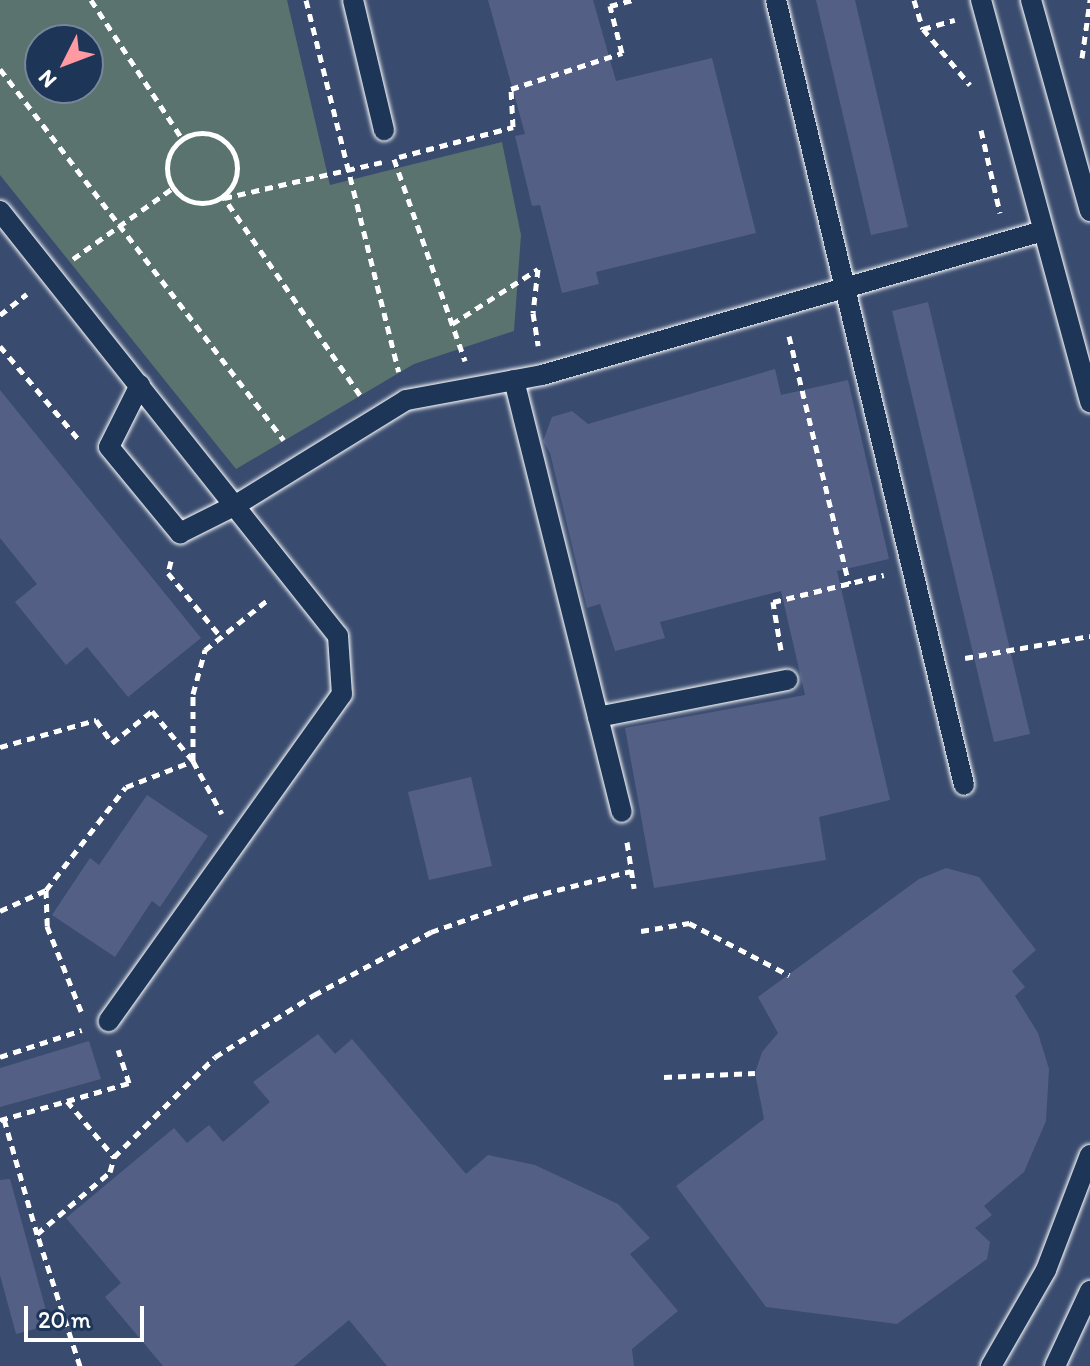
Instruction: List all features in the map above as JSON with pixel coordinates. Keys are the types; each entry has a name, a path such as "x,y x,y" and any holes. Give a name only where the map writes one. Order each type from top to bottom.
{"lane":[{"path":"353,0 384,130"},
{"path":"776,0 964,785"},
{"path":"981,0 1090,402"},
{"path":"1031,0 1090,211"},
{"path":"0,211 295,577 338,636 342,694 109,1021"},
{"path":"140,385 109,447 180,533 236,505 406,400 542,375 1043,231"},
{"path":"514,380 622,812"},
{"path":"598,717 787,680"},
{"path":"991,1366 1046,1270 1090,1155"},
{"path":"1055,1366 1090,1291"}],"path":[{"path":"91,0 183,140"},
{"path":"306,0 406,400"},
{"path":"224,198 236,182 237,161 228,143 210,134 183,140 174,146 167,165 173,188 185,199 204,204 348,171 513,127 511,89 622,53 608,3 632,0"},
{"path":"914,0 923,29 970,85 974,99"},
{"path":"1084,65 1090,0"},
{"path":"0,69 303,464"},
{"path":"977,113 1007,242"},
{"path":"384,130 475,388"},
{"path":"0,315 51,274 173,188"},
{"path":"224,198 377,419"},
{"path":"452,324 538,269 533,313 542,375"},
{"path":"781,307 849,584"},
{"path":"0,346 74,440 109,447"},
{"path":"180,533 168,573 221,637"},
{"path":"787,680 773,602 912,568"},
{"path":"193,761 193,694 205,650 295,577"},
{"path":"935,664 1090,636"},
{"path":"0,747 96,720 112,743 152,711 193,761 212,802 239,837"},
{"path":"0,911 46,890 126,787 193,761"},
{"path":"622,812 634,888"},
{"path":"37,1234 110,1172 114,1157 215,1057 314,995 431,932 530,897 631,871"},
{"path":"0,1057 88,1028 47,926 46,890"},
{"path":"641,931 689,923 789,975"},
{"path":"80,1366 2,1120 129,1083 109,1021"},
{"path":"664,1077 755,1073"},
{"path":"67,1101 114,1157"}],"shaded area":[{"path":"0,0 1090,0 1090,1366 0,1366"}],"green space":[{"path":"0,0 287,0 330,185 502,142 521,235 514,331 414,364 236,469 0,175"}],"building":[{"path":"488,0 593,0 616,81 712,58 756,233 596,272 599,284 562,293 540,205 532,206 515,136 525,134"},
{"path":"816,0 855,0 908,227 871,235"},
{"path":"928,302 1030,734 994,742 892,311"},
{"path":"775,369 781,395 848,380 889,559 837,571 890,800 819,817 826,860 654,888 625,728 805,695 781,591 660,622 665,638 615,651 600,604 587,608 550,453 543,441 552,417 572,411 588,424"},
{"path":"0,390 201,638 128,697 87,647 66,665 15,602 37,584 0,538"},
{"path":"471,777 492,866 429,880 408,792"},
{"path":"147,795 208,836 160,907 152,901 115,957 52,915 90,858 99,865"},
{"path":"946,868 979,877 1036,950 1012,971 1025,987 1015,996 1038,1033 1049,1069 1046,1121 1024,1172 984,1206 992,1215 975,1228 990,1242 987,1259 897,1324 766,1307 676,1186 764,1119 755,1073 762,1052 778,1033 758,997 919,879"},
{"path":"318,1034 335,1054 352,1039 466,1174 488,1155 535,1165 618,1204 650,1238 630,1254 678,1311 632,1349 634,1366 387,1366 349,1320 294,1366 163,1366 105,1297 121,1283 66,1218 174,1128 187,1143 209,1125 223,1142 270,1102 253,1082"},
{"path":"89,1041 101,1079 0,1107 0,1068"},
{"path":"10,1179 50,1325 16,1334 0,1275 0,1180"}]}
